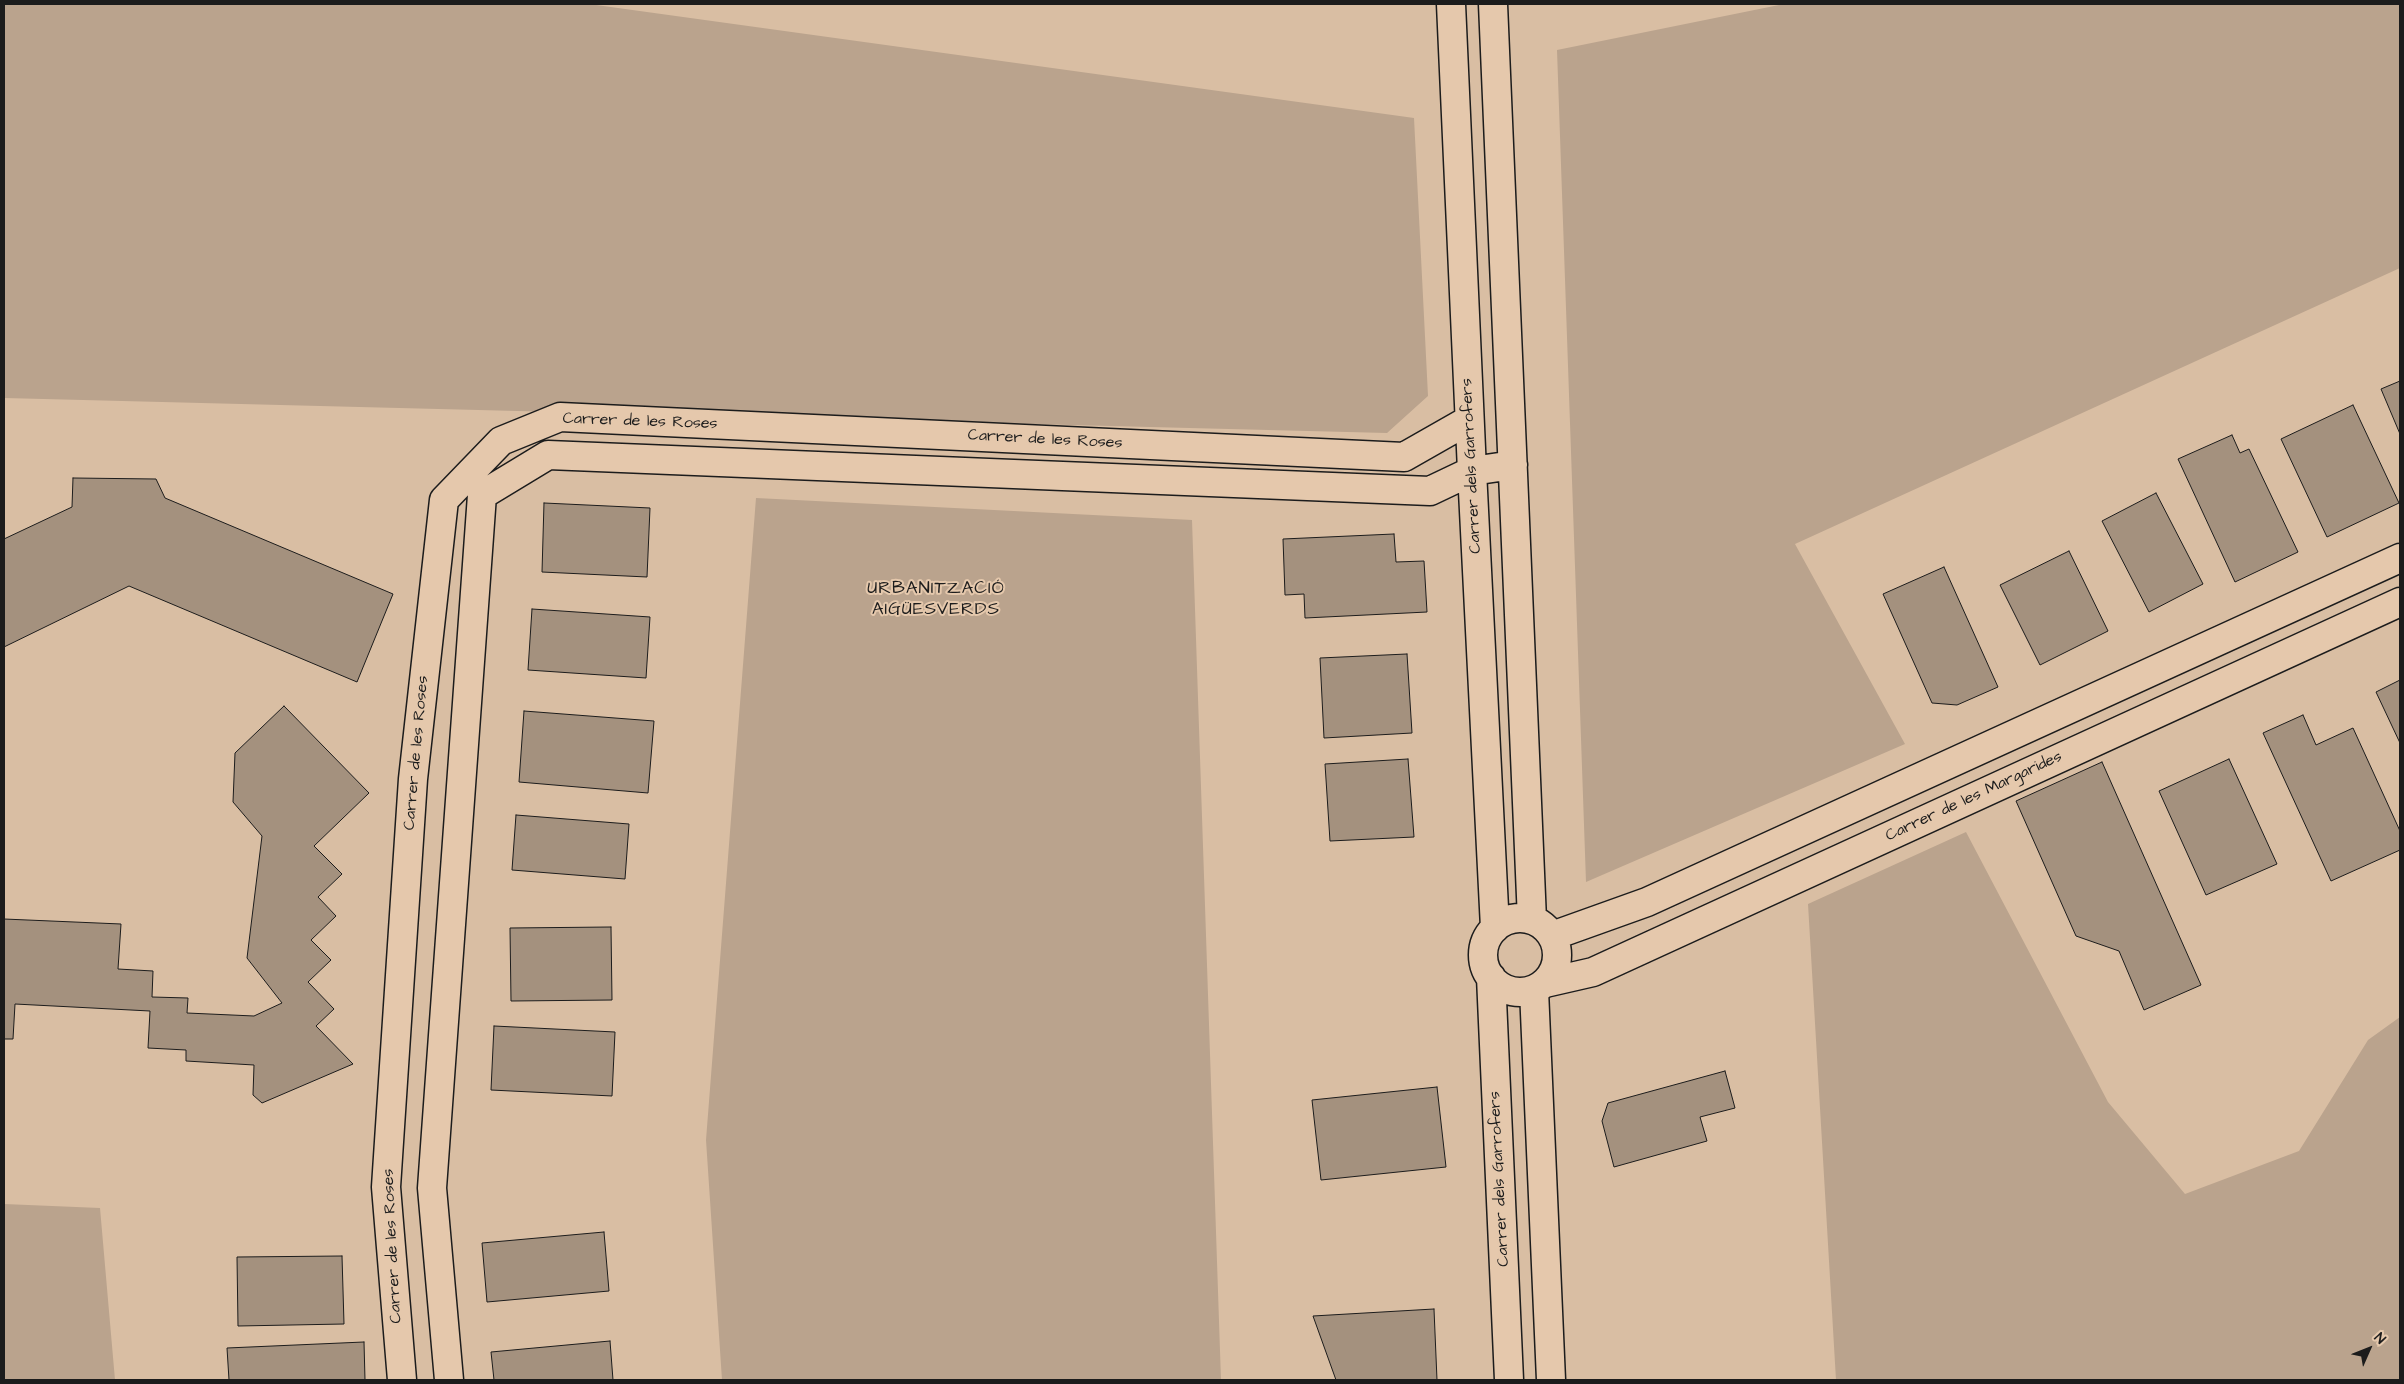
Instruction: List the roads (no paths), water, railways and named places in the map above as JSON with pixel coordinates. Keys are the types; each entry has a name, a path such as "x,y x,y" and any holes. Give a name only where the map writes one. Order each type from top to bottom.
{"street":[{"name":"Carrer dels Garrofers","path":"1451,4 1469,420 1495,928"},
{"path":"1493,4 1513,465 1542,928 1557,950 1557,962 1553,974 1539,987 1525,992 1512,991 1500,986 1490,977 1485,966 1483,953 1487,938 1495,928 1512,919 1542,928 1646,902 2400,558"},
{"name":"Carrer de les Roses","path":"402,1380 386,1187 413,779 444,500 500,442 560,417 1404,457 1469,420"},
{"path":"448,1380 432,1188 482,495 548,455 1430,490 1472,471 1513,465"},
{"name":"Carrer de les Margarides","path":"1539,987 1593,972 2400,602"},
{"name":"Carrer dels Garrofers","path":"1490,977 1509,1380"},
{"path":"1539,987 1551,1380"}],"district":[{"name":"URBANITZACIÓ AIGÜESVERDS","path":"936,599"}]}
